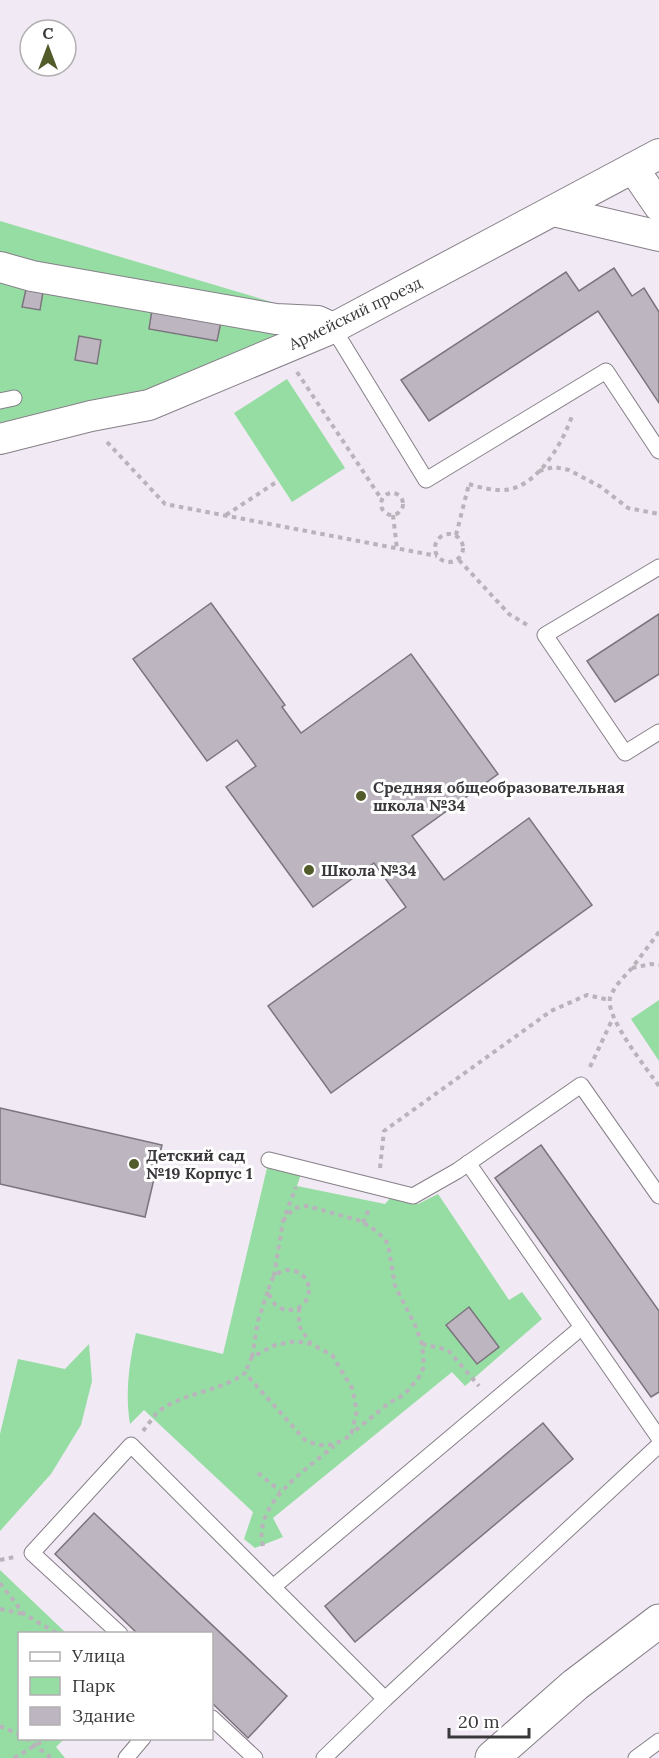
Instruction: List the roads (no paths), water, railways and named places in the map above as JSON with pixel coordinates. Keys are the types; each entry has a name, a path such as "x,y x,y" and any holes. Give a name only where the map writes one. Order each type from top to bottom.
{"main road":[{"path":"492,1758 575,1685 659,1621"}],"street":[{"path":"646,161 659,206"},
{"name":"Армейский проезд","path":"0,440 91,416 148,405 333,328 646,161"},
{"path":"553,211 659,236"},
{"path":"0,267 32,276 276,319 318,321 333,328"}],"lane":[{"path":"333,328 426,480 606,371 659,451"},
{"path":"659,567 545,635 625,753 659,732"},
{"path":"269,1160 413,1196 468,1163 581,1085 659,1196"},
{"path":"468,1163 659,1438"},
{"path":"273,1587 582,1327"},
{"path":"118,1632 32,1553 131,1445 385,1699"},
{"path":"324,1758 659,1445"},
{"path":"213,1719 255,1758"},
{"path":"126,1758 141,1740"},
{"path":"636,1758 659,1741"}],"place":[{"name":"Средняя общеобразовательная школа №34","path":"361,796"},
{"name":"Школа №34","path":"309,870"},
{"name":"Детский сад №19 Корпус 1","path":"134,1164"}]}
